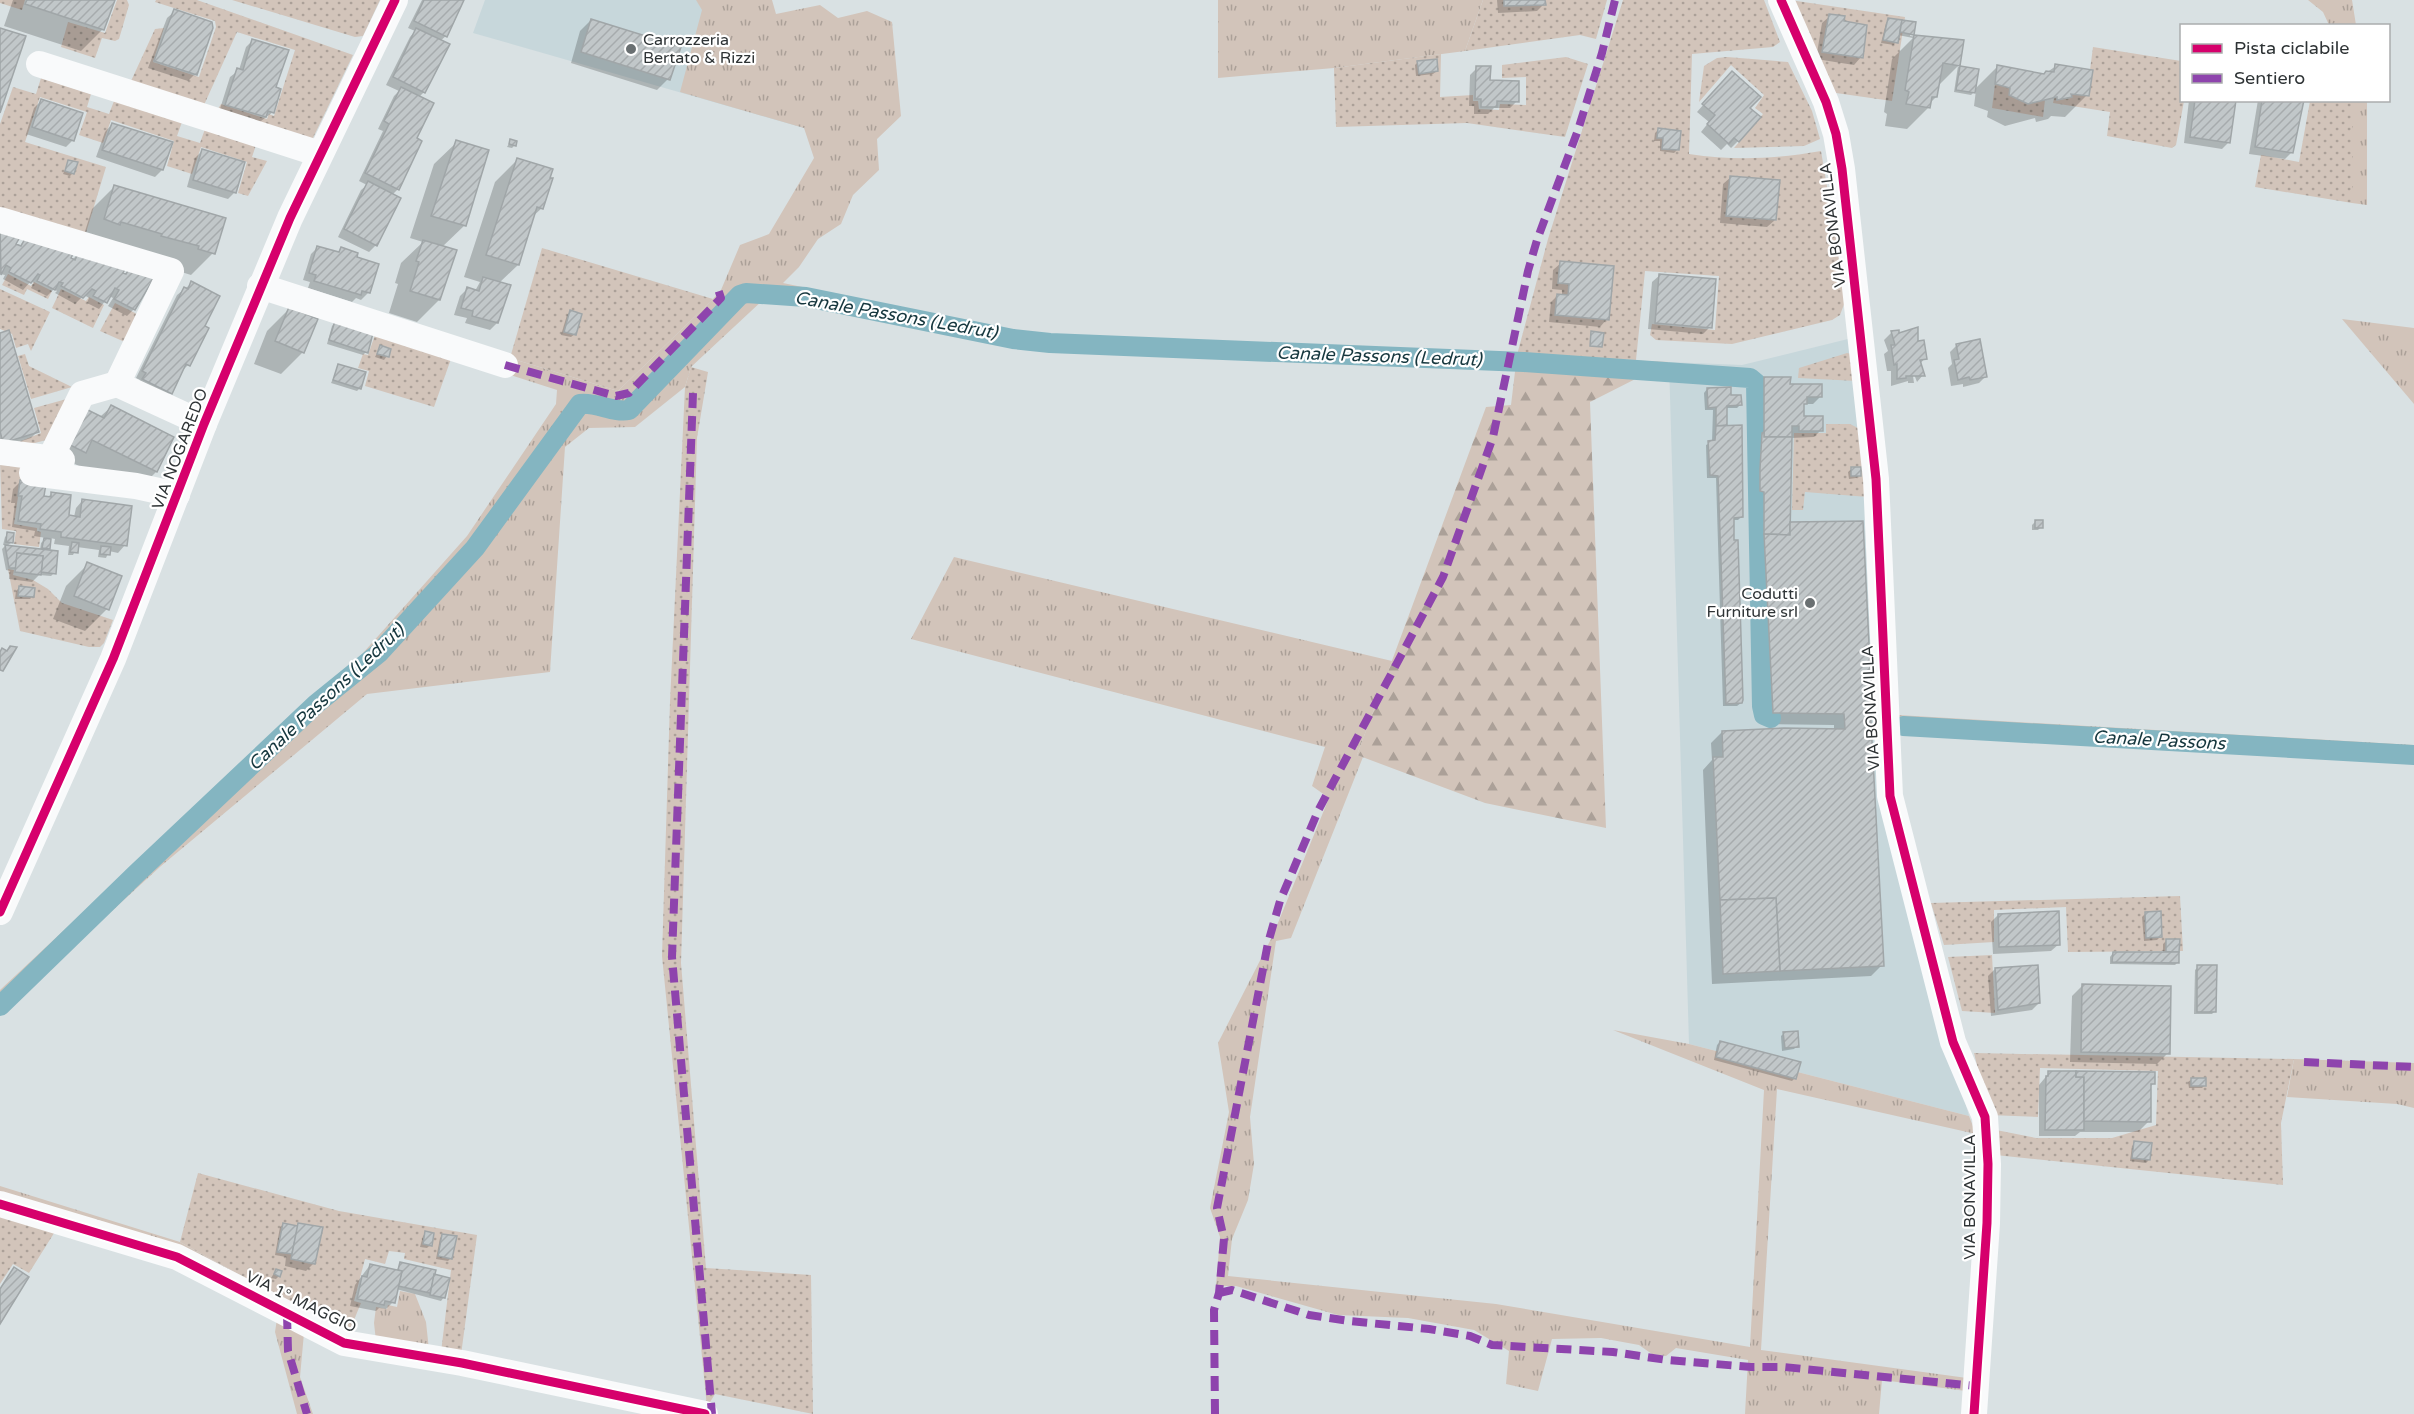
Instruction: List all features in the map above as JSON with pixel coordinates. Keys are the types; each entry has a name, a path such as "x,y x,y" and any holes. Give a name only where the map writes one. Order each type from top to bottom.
{"street":[{"name":"VIA NOGAREDO","path":"0,912 113,659 260,286 320,154 395,0"},
{"name":"VIA BONAVILLA","path":"1780,0 1826,102 1836,134 1842,168 1876,479 1890,796 1953,1042 1985,1117 1988,1164 1987,1223 1974,1414"},
{"path":"39,64 320,154"},
{"path":"0,220 171,271 117,384"},
{"path":"260,286 505,365"},
{"path":"41,466 82,394 117,384 204,424"},
{"path":"0,452 41,466 177,495"},
{"path":"41,466 126,468"},
{"name":"VIA 1° MAGGIO","path":"0,1204 177,1257 344,1343 462,1363 705,1414"}],"shaded area":[{"path":"485,0 757,0 804,128 473,33"},
{"path":"1852,338 1899,868 1969,1116 1689,1044 1669,362 1742,365"}],"green space":[{"path":"0,0 25,0 22,10 0,3"},
{"path":"117,0 127,0 129,5 119,39 115,41 102,38 95,58 61,47 68,22 105,33"},
{"path":"156,0 197,0 353,55 312,140 218,109 221,104 267,119 269,114 274,116 295,50 237,32 204,105 131,81 155,29 164,28 153,62 199,77 216,27 215,21 155,2"},
{"path":"232,0 380,0 363,36 355,37"},
{"path":"696,0 772,0 776,14 820,5 838,18 867,11 892,22 901,116 877,139 879,170 853,195 841,224 818,239 799,267 783,283 1005,329 1053,336 1517,355 1516,366 1053,351 800,301 764,299 691,367 685,387 635,427 589,428 565,447 550,672 367,694 161,866 0,1013 0,990 336,676 355,662 467,536 556,404 557,390 504,373 510,358 618,391 721,290 740,245 769,234 814,158 804,128 680,92 702,10"},
{"path":"1218,0 1483,0 1465,51 1334,68 1218,78"},
{"path":"1483,0 1607,0 1596,39 1580,35 1465,51"},
{"path":"1623,0 1764,0 1780,42 1773,47 1692,54 1689,154 1723,158 1755,158 1821,151 1846,299 1840,315 1832,320 1732,344 1656,340 1650,335 1652,324 1715,330 1719,276 1645,271 1636,360 1517,355 1548,239"},
{"path":"1790,0 1905,17 1892,101 1829,92"},
{"path":"2308,0 2352,0 2356,24 2329,24 2323,12"},
{"path":"2093,47 2180,61 2180,102 2184,102 2176,145 2172,148 2107,136 2110,112 2053,103 2054,98 2057,97 2058,100 2071,98 2071,94 2089,96 2093,71 2090,70"},
{"path":"1441,54 1440,97 1473,95 1473,101 1478,101 1479,109 1499,110 1500,104 1526,105 1526,77 1502,78 1502,65 1566,57 1588,64 1565,137 1467,123 1336,127 1334,68"},
{"path":"1717,58 1788,62 1812,111 1820,139 1804,146 1734,148 1763,114 1755,108 1764,95 1731,65 1699,102 1704,66"},
{"path":"41,78 91,94 87,107 109,114 114,101 182,122 177,136 200,143 205,129 256,145 252,157 267,161 248,196 238,193 247,162 201,147 192,174 167,166 174,141 111,120 103,143 79,135 87,112 40,97 25,142 106,167 85,236 0,212 0,124 13,87 36,94"},
{"path":"1995,84 2010,88 2009,95 2028,104 2045,100 2043,117 1992,108"},
{"path":"2310,102 2352,102 2352,203 2255,187 2261,155 2299,162"},
{"path":"2352,102 2367,102 2367,205 2352,203"},
{"path":"542,248 713,299 618,391 510,358"},
{"path":"8,274 31,286 34,282 52,291 48,299 27,289 24,295 2,285"},
{"path":"0,289 50,312 31,351 28,344 16,348 12,334 0,329"},
{"path":"61,289 86,301 89,297 104,305 93,328 52,308"},
{"path":"115,303 137,314 127,343 100,331"},
{"path":"2342,319 2414,328 2414,404"},
{"path":"376,332 452,356 434,407 365,386 369,371 358,368 363,354 368,355"},
{"path":"1847,353 1851,354 1857,381 1798,378 1799,368"},
{"path":"25,354 29,366 72,387 31,399 18,356"},
{"path":"1517,355 1669,362 1590,402 1606,828 1485,803 1357,755 1486,407 1511,405"},
{"path":"691,367 708,372 697,438 681,963 706,1268 811,1275 813,1414 715,1394 707,1407 662,956 670,702 685,387"},
{"path":"74,397 54,438 27,445 16,443 41,433 34,408"},
{"path":"1826,424 1850,424 1860,429 1868,497 1805,492 1803,510 1792,510 1794,433 1826,433"},
{"path":"0,460 23,463 14,524 37,528 37,531 41,532 39,547 14,544 16,531 2,529"},
{"path":"954,557 1392,661 1357,755 1363,757 1291,938 1276,941 1250,1117 1254,1164 1248,1200 1232,1239 1228,1276 1496,1304 1750,1347 1764,1090 1613,1030 1689,1044 1969,1116 1976,1134 1777,1089 1761,1350 1967,1378 1966,1391 1882,1380 1879,1414 1745,1414 1748,1360 1676,1348 1666,1356 1652,1354 1639,1345 1601,1338 1552,1339 1538,1391 1506,1384 1509,1351 1474,1330 1408,1318 1338,1315 1236,1286 1216,1286 1220,1237 1210,1208 1229,1112 1218,1043 1273,935 1329,798 1312,786 1325,747 911,639"},
{"path":"8,569 14,570 13,575 33,580 48,589 62,603 113,620 104,643 100,647 89,647 20,631"},
{"path":"1898,715 2414,745 2414,759 1899,731"},
{"path":"2180,896 2183,951 2068,952 2066,907 1994,910 1994,942 1944,945 1931,903"},
{"path":"1992,955 1995,1013 1962,1011 1948,957"},
{"path":"1974,1053 2294,1059 2281,1123 2283,1185 1995,1155 1991,1129 2036,1138 2112,1138 2156,1125 2158,1071 2040,1068 2038,1117 1989,1115"},
{"path":"2294,1059 2414,1063 2414,1108 2397,1104 2287,1097"},
{"path":"198,1173 339,1211 477,1235 461,1355 441,1352 451,1270 404,1259 405,1253 389,1251 385,1264 365,1259 354,1301 361,1303 349,1332 314,1316 180,1242"},
{"path":"0,1186 180,1242 314,1316 0,1197"},
{"path":"0,1212 56,1230 29,1273 13,1264 0,1284"},
{"path":"400,1291 415,1294 426,1322 429,1350 376,1341 374,1323 376,1307 387,1309 388,1305 397,1307"},
{"path":"277,1319 304,1333 300,1377 313,1414 297,1414 275,1332"}],"building":[{"path":"27,0 115,0 104,30 25,4"},
{"path":"424,0 464,0 447,37 414,21"},
{"path":"1504,0 1545,0 1546,5 1504,6"},
{"path":"174,9 212,22 213,28 197,75 154,61"},
{"path":"1829,14 1845,16 1844,21 1867,25 1863,58 1822,52"},
{"path":"1888,18 1902,20 1898,43 1883,40"},
{"name":"Carrozzeria Bertato & Rizzi","path":"591,19 681,47 670,80 581,52"},
{"path":"1902,20 1916,22 1914,35 1900,32"},
{"path":"0,28 26,36 0,113"},
{"path":"416,28 450,44 425,93 393,77"},
{"path":"1914,35 1964,40 1960,66 1943,63 1937,97 1932,97 1930,108 1906,104 1909,92 1905,90"},
{"path":"252,39 289,50 276,87 281,89 274,113 268,111 266,117 225,105 237,68 243,70"},
{"path":"1437,59 1438,71 1419,74 1417,61"},
{"path":"2055,64 2093,70 2089,96 2071,94 2072,97 2057,100 2057,97 2028,104 2009,95 2010,88 1995,84 1997,65 2044,74 2046,71 2054,72"},
{"path":"1476,66 1491,66 1490,80 1519,81 1519,102 1497,101 1497,107 1481,107 1481,99 1475,99"},
{"path":"1960,66 1979,69 1975,93 1956,90"},
{"path":"1732,71 1761,97 1750,108 1761,117 1739,142 1734,138 1729,144 1707,124 1715,115 1702,104"},
{"path":"401,87 434,103 417,138 422,141 399,190 365,173 389,124 384,121"},
{"path":"41,99 83,113 74,141 32,127"},
{"path":"2195,102 2236,102 2230,143 2190,137"},
{"path":"2262,102 2304,102 2293,153 2255,147"},
{"path":"112,123 173,142 163,170 102,150"},
{"path":"1658,128 1681,131 1679,150 1662,149 1663,138 1657,138"},
{"path":"510,139 517,141 516,146 509,144"},
{"path":"456,140 489,150 466,226 431,216"},
{"path":"202,149 245,162 236,193 193,180"},
{"path":"517,158 553,169 550,178 553,178 543,209 537,207 519,265 486,255"},
{"path":"68,160 78,162 74,174 65,171"},
{"path":"1730,176 1780,180 1776,220 1726,216"},
{"path":"368,181 401,198 377,246 344,229"},
{"path":"114,185 226,218 215,254 198,249 199,246 161,236 162,234 121,222 120,225 104,219"},
{"path":"0,228 20,237 16,244 21,246 27,235 73,254 71,258 75,260 79,251 125,269 123,273 126,274 131,266 154,278 135,310 114,299 119,290 115,288 107,303 93,296 96,291 92,289 83,298 61,286 63,283 59,282 55,290 37,281 40,275 38,274 31,283 9,272 11,268 6,265 1,275"},
{"path":"423,240 457,250 440,300 410,291"},
{"path":"317,246 339,252 341,247 358,253 357,257 379,264 370,293 362,291 361,295 314,281 316,275 309,273"},
{"path":"1560,261 1614,266 1609,320 1555,315 1557,294 1568,295 1569,284 1558,283"},
{"path":"1659,274 1716,279 1712,328 1655,323"},
{"path":"483,277 511,285 498,323 472,316 473,311 461,308 467,287 479,291"},
{"path":"191,281 220,296 205,326 209,328 190,366 186,364 172,394 142,379 146,373 142,371 184,287 188,289"},
{"path":"289,307 318,319 304,353 275,341"},
{"path":"570,310 582,314 576,335 564,332"},
{"path":"335,321 373,333 368,353 329,340"},
{"path":"1918,327 1918,341 1924,340 1927,359 1920,360 1925,376 1906,376 1906,378 1897,379 1897,364 1894,365 1891,345 1895,345 1891,331 1899,330 1899,333"},
{"path":"9,330 39,432 3,443 0,431 0,333"},
{"path":"1591,331 1604,333 1602,347 1590,346"},
{"path":"1980,339 1987,377 1970,380 1969,377 1958,380 1954,360 1959,359 1956,344"},
{"path":"380,345 391,349 389,357 377,354"},
{"path":"338,364 366,372 361,389 333,380"},
{"path":"1764,377 1791,377 1790,384 1822,384 1822,397 1807,397 1807,404 1804,404 1804,416 1823,416 1823,431 1799,431 1799,426 1792,426 1792,437 1764,437"},
{"path":"1731,387 1731,395 1741,395 1742,405 1727,406 1727,425 1716,426 1716,407 1708,408 1707,388"},
{"path":"111,405 174,437 157,472 92,440 86,453 66,443 84,408 104,418"},
{"path":"1742,425 1743,517 1734,518 1734,540 1738,540 1743,700 1742,703 1726,704 1718,476 1710,475 1708,441 1715,440 1716,426"},
{"path":"1764,432 1764,437 1792,437 1790,535 1764,534 1764,492 1760,491 1760,469 1762,433"},
{"path":"1851,467 1861,467 1861,476 1851,476"},
{"path":"20,480 46,484 44,496 51,497 51,492 71,495 69,515 80,517 82,499 132,506 127,546 61,537 61,532 40,529 41,524 18,521 22,496 18,496"},
{"path":"2035,520 2043,520 2043,528 2035,528"},
{"path":"1863,521 1871,685 1879,684 1879,703 1870,704 1884,966 1780,971 1776,898 1720,900 1713,757 1723,757 1722,731 1784,728 1845,729 1844,714 1773,713 1764,534 1790,535 1790,522"},
{"path":"7,532 14,533 13,543 6,542"},
{"path":"44,538 51,539 50,549 42,548"},
{"path":"72,542 79,543 78,553 70,552"},
{"path":"5,545 58,551 56,574 41,572 43,556 17,553 16,568 9,568"},
{"path":"101,546 111,547 110,555 100,554"},
{"path":"17,553 43,556 41,575 15,572"},
{"path":"87,562 122,576 109,610 74,596"},
{"path":"19,586 35,588 34,597 18,596"},
{"path":"10,646 17,647 3,671 0,670 0,652 2,648 7,651"},
{"path":"1776,898 1780,971 1723,974 1720,900"},
{"path":"2059,911 2060,945 1999,947 1998,914"},
{"path":"2161,911 2162,937 2146,938 2145,912"},
{"path":"2166,939 2180,939 2179,952 2166,952"},
{"path":"2113,952 2179,952 2179,963 2112,962"},
{"path":"2038,965 2040,1003 1998,1010 1995,968"},
{"path":"2197,965 2217,965 2216,1012 2197,1012"},
{"path":"2082,984 2171,986 2170,1054 2081,1052"},
{"path":"1798,1031 1799,1047 1785,1048 1783,1032"},
{"path":"1720,1041 1801,1062 1796,1079 1716,1057"},
{"path":"2048,1071 2076,1071 2076,1077 2084,1077 2084,1130 2045,1130"},
{"path":"2076,1071 2155,1072 2155,1084 2151,1084 2151,1122 2084,1121 2084,1077 2076,1077"},
{"path":"2191,1078 2206,1078 2206,1086 2191,1086"},
{"path":"2134,1141 2152,1143 2150,1160 2132,1158"},
{"path":"283,1223 298,1226 292,1254 277,1252"},
{"path":"298,1223 323,1227 315,1264 291,1259"},
{"path":"425,1231 434,1233 432,1246 423,1244"},
{"path":"442,1234 457,1236 452,1259 438,1256"},
{"path":"400,1262 436,1270 430,1293 398,1286 402,1271 398,1270"},
{"path":"370,1264 402,1271 395,1303 385,1301 384,1305 357,1299 362,1276 367,1277"},
{"path":"14,1267 29,1277 0,1324 0,1289"},
{"path":"276,1269 282,1271 280,1277 274,1274"},
{"path":"434,1274 450,1278 445,1298 430,1295"}],"waterway":[{"name":"Canale Passons (Ledrut)","path":"0,1006 316,704 379,653 475,548 580,404 629,410 740,295 746,293 806,297 1013,339 1050,343 1524,362 1750,378 1756,383 1762,706 1764,715 1771,718"},
{"name":"Canale Passons","path":"1903,726 2414,755"}],"marked path":[{"path":"1215,1414 1214,1310 1219,1293 1224,1239 1217,1208 1268,943 1280,901 1318,811 1443,577 1493,437 1528,271 1537,240 1578,130 1602,53 1615,0"},
{"path":"505,365 616,396 629,393 721,298 717,286"},
{"path":"693,393 672,957 712,1414"},
{"path":"2304,1062 2414,1067"},
{"path":"1219,1293 1232,1290 1309,1315 1429,1329 1470,1336 1492,1345 1613,1352 1667,1360 1751,1367 1784,1367 1976,1386"},
{"path":"287,1314 288,1351 307,1414"}],"cycle path":[{"path":"0,912 113,659 204,424 290,218 395,0"},
{"path":"1781,0 1826,102 1836,134 1842,169 1876,479 1890,796 1953,1042 1985,1117 1988,1164 1987,1223 1974,1414"},
{"path":"0,1204 177,1257 344,1343 462,1363 705,1414"}],"place":[{"name":"Carrozzeria Bertato & Rizzi","path":"631,49"},
{"name":"Codutti Furniture srl","path":"1810,603"}]}
